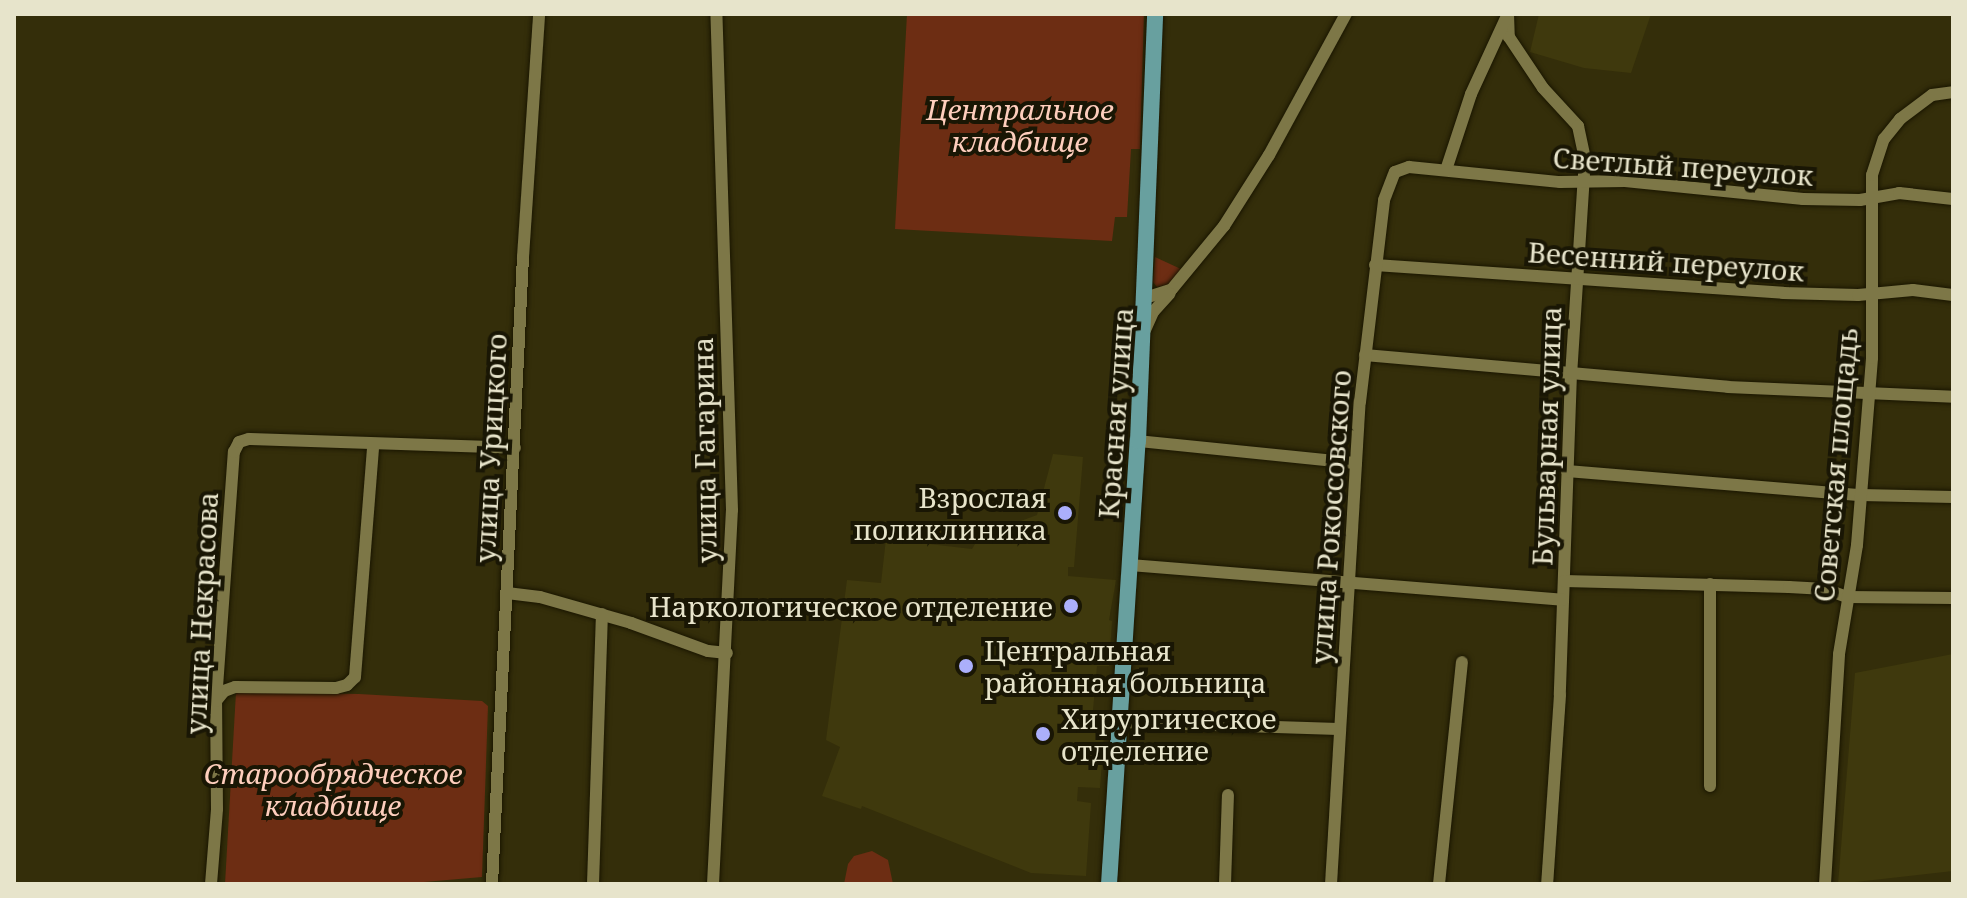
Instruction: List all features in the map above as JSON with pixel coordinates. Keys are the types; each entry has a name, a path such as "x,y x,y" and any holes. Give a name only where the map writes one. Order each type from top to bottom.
{"main road":[{"path":"1145,298 1155,14"},
{"name":"Красная улица","path":"1109,884 1145,298"}],"street":[{"name":"улица Урицкого","path":"492,884 539,14"},
{"name":"улица Гагарина","path":"713,884 727,653 732,477 716,14"},
{"name":"Красная улица","path":"1145,298 1165,294 1178,284 1238,206 1346,14"},
{"path":"1446,170 1468,102 1508,15"},
{"name":"Бульварная улица","path":"1508,15 1512,43 1580,130 1585,159 1571,373 1564,581 1547,884"},
{"name":"Советская площадь","path":"1825,884 1839,654 1857,545 1869,395 1872,294 1870,200 1876,156 1891,130 1922,100 1952,92"},
{"name":"Светлый переулок","path":"1409,167 1584,183 1625,181 1803,199 1870,200 1895,193 1953,199"},
{"name":"улица Рокоссовского","path":"1331,884 1348,581 1365,355 1388,184 1397,170 1409,167"},
{"name":"Весенний переулок","path":"1375,265 1819,295 1913,290 1953,295"},
{"path":"1143,333 1153,312 1178,284"},
{"path":"1365,355 1869,395 1953,397"},
{"name":"улица Некрасова","path":"211,884 217,809 216,701 234,452 239,442 249,439 373,446"},
{"path":"1138,441 1356,463"},
{"path":"216,701 224,691 235,687 336,688 347,685 355,677 373,446 515,448"},
{"path":"1567,471 1861,495 1953,497"},
{"path":"1130,565 1563,600"},
{"path":"1564,581 1825,589 1847,597 1953,598"},
{"path":"1710,584 1710,786"},
{"path":"507,593 533,595 602,614 708,651 727,653"},
{"path":"593,884 602,614"},
{"path":"1439,884 1462,662"},
{"path":"1119,722 1340,729"},
{"path":"1225,884 1228,795"}],"shaded area":[{"path":"1539,14 1651,14 1631,73 1584,68 1530,52"},
{"name":"Центральная районная больница","path":"1053,454 1083,457 1074,567 1068,567 1068,576 1116,580 1109,620 1112,621 1109,666 1097,666 1092,721 1105,723 1100,788 1078,787 1077,801 1091,803 1086,876 1031,873 862,806 861,809 822,796 840,747 826,740 847,580 881,583 886,539 972,549 980,536 1037,515"},
{"path":"1953,654 1953,871 1838,884 1855,673"}],"green space":[{"name":"Центральное кладбище","path":"907,14 1144,14 1140,149 1131,149 1127,217 1115,217 1112,241 895,229"},
{"path":"1155,257 1183,270 1170,284 1157,287 1153,282"},
{"name":"Старообрядческое кладбище","path":"236,692 359,694 482,701 488,706 482,877 401,884 225,884"},
{"path":"872,851 888,860 893,884 844,884 848,864 854,856"}],"place":[{"name":"Взрослая поликлиника","path":"1065,513"},
{"name":"Наркологическое отделение","path":"1071,606"},
{"name":"Центральная районная больница","path":"966,666"},
{"name":"Хирургическое отделение","path":"1043,734"}]}
